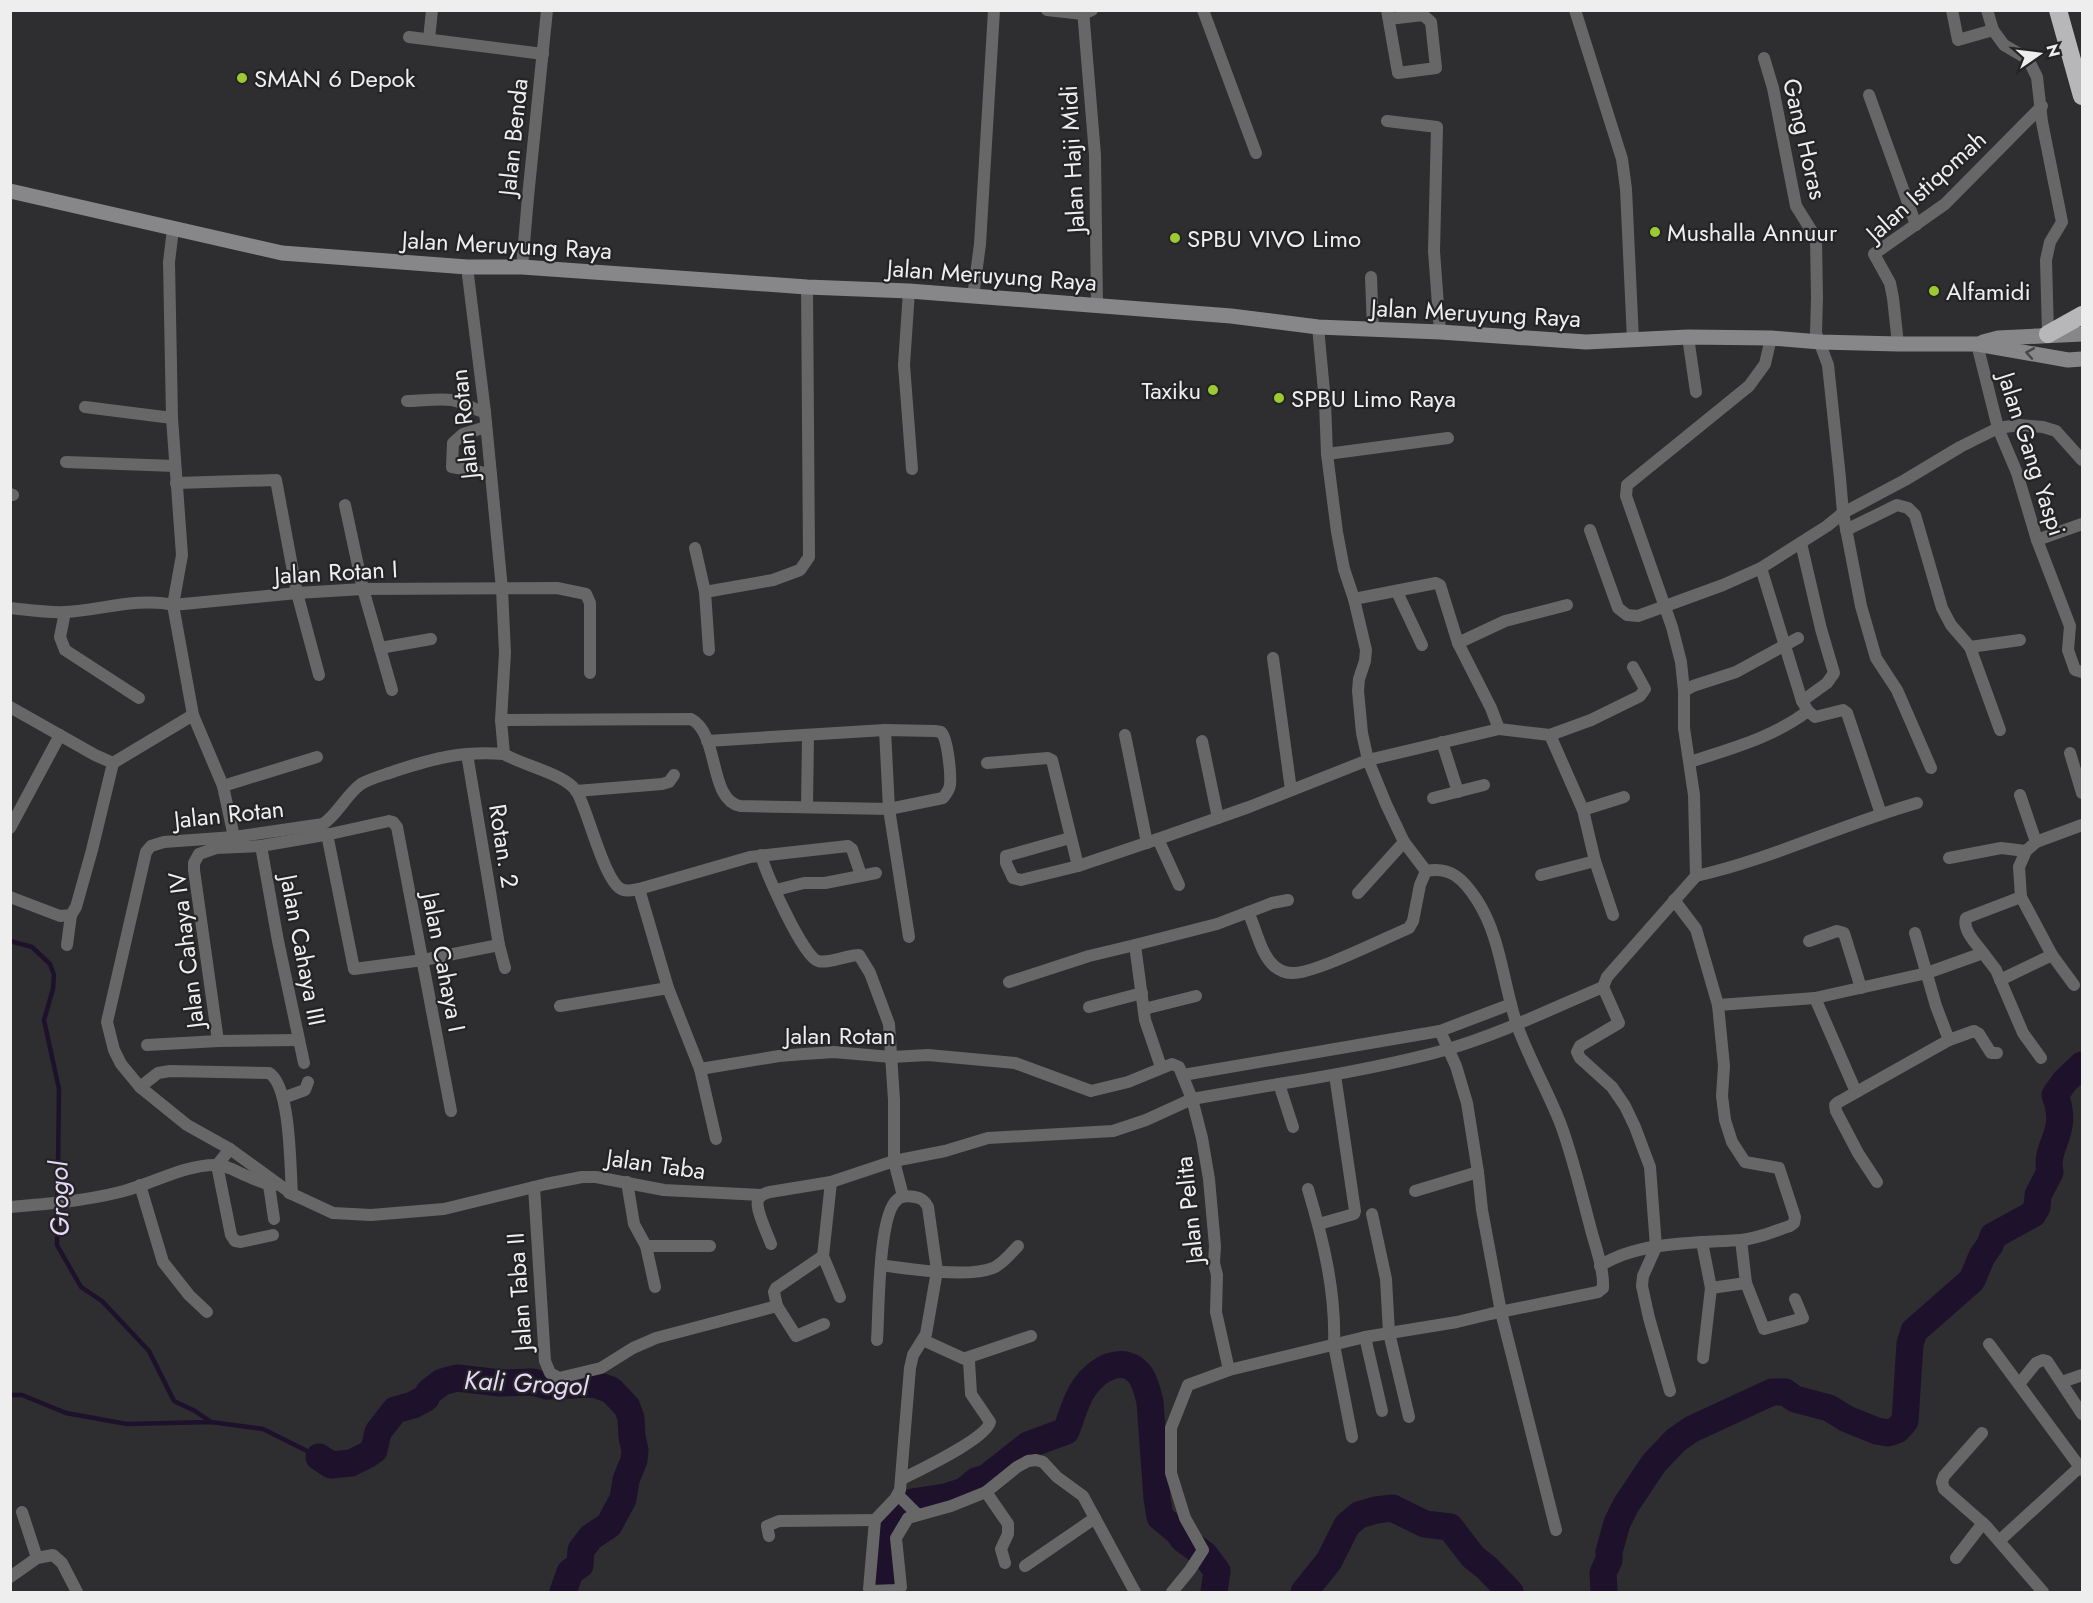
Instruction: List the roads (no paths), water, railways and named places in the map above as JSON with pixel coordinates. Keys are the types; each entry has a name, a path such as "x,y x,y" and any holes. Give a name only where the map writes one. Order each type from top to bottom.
{"highway":[{"path":"2058,10 2082,96"},
{"path":"2048,334 2082,315"}],"main road":[{"name":"Jalan Meruyung Raya","path":"10,191 282,253 467,267 522,267 807,287 909,291 1231,316 1318,327 1373,328 1586,342 1688,337 1898,344 1977,344 2068,360 2082,359"},
{"name":"Jalan Meruyung Raya","path":"1977,344 1998,338 2082,334"}],"street":[{"path":"429,39 432,10"},
{"name":"Jalan Benda","path":"522,267 547,10"},
{"path":"973,297 980,244 994,10"},
{"path":"1047,10 1086,12"},
{"path":"1203,10 1256,153"},
{"path":"1575,10 1622,159 1626,189 1633,340"},
{"path":"1952,10 1959,40 1993,30"},
{"path":"1988,10 1993,30 2004,45 2028,59 2037,77 2042,122 2062,222 2050,243 2046,260 2048,334"},
{"name":"Jalan Haji Midi","path":"1086,12 1095,155 1097,306"},
{"path":"1388,15 1424,15 1431,22 1436,68 1398,74 1388,15"},
{"path":"409,37 543,54"},
{"name":"Gang Horas","path":"1764,58 1773,88 1796,206 1816,238 1818,298 1816,333 1820,342"},
{"path":"1869,95 1916,225"},
{"name":"Jalan Istiqomah","path":"1898,344 1890,283 1874,254 1945,204 2042,106"},
{"path":"1388,121 1437,127 1434,251 1440,332"},
{"path":"172,229 169,262 172,418 182,555 173,605 193,715 223,786 234,837"},
{"name":"Jalan Rotan","path":"467,267 485,412 502,589 505,653 501,720 504,754 442,756 373,778 359,785 331,819 323,824 234,837 164,842 151,846 146,852 107,1022 114,1050 121,1064 140,1087 187,1125 230,1149 291,1194 333,1213 372,1215 444,1209 540,1185"},
{"path":"1371,277 1373,328"},
{"path":"705,592 772,580 800,570 809,557 807,287"},
{"path":"909,291 904,365 912,469"},
{"path":"1318,327 1327,454 1340,551 1366,650 1358,691 1362,733 1368,760 1404,842 1426,871"},
{"path":"1688,337 1696,392"},
{"path":"1696,876 1696,830 1690,762 1684,728 1684,691 1677,643 1626,496 1627,485 1749,386 1765,364 1771,338"},
{"path":"1820,342 1828,365 1843,513 1861,606 1876,658 1897,690 1931,768"},
{"name":"Jalan Gang Yaspi","path":"1977,344 1998,428 2021,484 2037,540 2070,626 2068,650 2074,670 2082,672"},
{"path":"407,401 452,400 461,402 473,410 485,412"},
{"path":"85,407 172,418"},
{"path":"1590,530 1615,603 1621,612 1638,616 1724,585 1761,568 1827,526 1843,513 1998,428 2019,425 2043,427 2056,431 2070,443 2082,460"},
{"path":"486,427 463,434 453,443 452,467 491,474"},
{"path":"1327,454 1448,438"},
{"path":"66,462 175,466"},
{"path":"176,483 276,480 297,593 319,675"},
{"path":"1846,530 1897,505 1908,508 1915,515 1942,608 1951,625 1970,647 2000,730"},
{"path":"345,506 363,589 392,690"},
{"path":"2037,540 2082,524"},
{"path":"1690,762 1768,736 1789,725 1834,673 1801,543"},
{"path":"695,548 705,592 709,650"},
{"path":"1761,568 1805,706 1815,717 1843,710 1848,712 1881,814"},
{"path":"1353,599 1436,583 1440,585 1458,643 1491,708 1499,729"},
{"name":"Jalan Rotan I","path":"10,608 66,612 363,589 557,588 586,594 590,603 590,672"},
{"path":"1397,592 1422,645"},
{"path":"1458,643 1505,621 1566,605"},
{"path":"66,612 60,637 65,650 139,698"},
{"path":"1684,691 1736,672 1798,638"},
{"path":"380,648 431,639"},
{"path":"1970,647 2020,640"},
{"path":"1273,658 1291,790"},
{"path":"1070,838 1008,855 1005,860 1013,878 1019,881 1078,866 1218,818 1368,760 1499,729 1550,735 1591,720 1640,696 1644,692 1644,686 1633,667"},
{"path":"10,707 113,763"},
{"path":"67,945 71,915 76,907 92,850 113,763 193,715"},
{"path":"501,720 691,719 698,723 707,741 725,796 732,804 889,809 943,798 950,785 946,739 941,732 885,730 707,741"},
{"path":"885,730 889,809 909,938"},
{"path":"10,828 60,735"},
{"path":"807,807 808,735"},
{"path":"1125,735 1153,841 1179,885"},
{"path":"1550,735 1583,810 1595,861 1613,915"},
{"path":"1202,741 1218,818"},
{"path":"1442,742 1458,792"},
{"path":"2070,753 2082,793"},
{"name":"Rotan. 2","path":"467,754 499,945 505,968"},
{"path":"504,754 517,762 560,777 576,791 608,871 618,888 624,891 639,889 761,855 848,846 852,849 861,876"},
{"path":"223,786 317,757"},
{"path":"987,763 1048,758 1052,760 1078,866"},
{"path":"576,791 663,784 669,782 674,775"},
{"path":"1433,798 1484,785"},
{"path":"2020,795 2036,842"},
{"path":"1583,810 1624,797"},
{"path":"1670,1391 1642,1286 1643,1276 1656,1247 1650,1167 1635,1127 1612,1087 1580,1058 1577,1052 1580,1046 1619,1023 1603,987 1607,977 1696,876 1728,869 1917,803"},
{"name":"Jalan Cahaya I","path":"330,834 389,821 397,827 452,1111"},
{"path":"2074,985 2052,955 2021,897 2019,867 2026,852 2036,842 2082,828"},
{"path":"261,846 330,834 328,839 354,969 423,960 499,945"},
{"path":"1358,893 1404,842"},
{"name":"Jalan Cahaya IV","path":"218,1041 194,863 198,854 216,848 261,846"},
{"name":"Jalan Cahaya III","path":"261,846 304,1063"},
{"path":"1949,858 2001,848 2026,852"},
{"path":"761,855 768,876 791,924 813,958 823,962 857,954 861,956 874,982 889,1024 894,1161 903,1196"},
{"path":"1541,875 1595,861"},
{"path":"1172,1593 1191,1570 1203,1550 1185,1518 1172,1473 1171,1428 1188,1384 1229,1370 1365,1337 1457,1322 1598,1292 1603,1288 1600,1266 1568,1145 1517,1024 1490,926 1476,899 1458,878 1449,871 1434,869 1426,871"},
{"path":"1248,912 1264,951 1272,964 1284,972 1298,973 1316,968 1409,928 1413,921 1420,885 1426,871"},
{"path":"776,890 804,883 825,884 876,873"},
{"path":"639,889 668,988 700,1069 716,1138"},
{"path":"10,897 60,916 71,915"},
{"path":"2021,897 1966,918 1966,929 2000,980 2023,1033 2041,1058"},
{"path":"1009,982 1089,956 1216,924 1272,903 1288,900"},
{"path":"1600,1266 1624,1255 1656,1247 1741,1240 1794,1223 1795,1218 1781,1170 1776,1167 1745,1162 1732,1142 1725,1120 1722,1096 1725,1066 1718,1005 1696,929 1674,900"},
{"path":"1809,941 1837,931 1844,933 1861,988"},
{"path":"1915,933 1936,1006 1949,1040"},
{"path":"1135,945 1145,1020 1161,1067 1176,1065 1183,1075 1440,1031 1511,1004"},
{"path":"1718,1005 1815,998 1927,973 1983,953"},
{"path":"2000,980 2052,955"},
{"name":"Jalan Taba","path":"540,1185 582,1177 596,1177 672,1190 761,1195 831,1182 894,1161 945,1151 988,1138 1113,1131 1146,1120 1192,1099 1335,1075 1448,1049 1517,1024 1603,987"},
{"path":"560,1006 668,988"},
{"path":"1089,1007 1142,993"},
{"path":"1144,1009 1196,996"},
{"path":"1815,998 1856,1092"},
{"path":"1440,1031 1456,1066 1467,1103 1482,1210 1501,1312 1556,1530"},
{"path":"1877,1182 1858,1153 1835,1108 1837,1103 1949,1040 1974,1031 1991,1053 1997,1053"},
{"path":"147,1045 299,1040"},
{"name":"Jalan Rotan","path":"700,1069 779,1056 834,1052 891,1057 928,1055 1015,1063 1091,1091 1128,1082 1161,1067"},
{"path":"10,1207 70,1202 123,1192 185,1171 217,1165 231,1167 291,1194 283,1098 276,1079 269,1073 170,1071 158,1073 140,1087"},
{"name":"Jalan Pelita","path":"1183,1075 1202,1138 1209,1179 1218,1291 1215,1303 1229,1370"},
{"path":"1319,1224 1354,1214 1355,1211 1335,1075"},
{"path":"283,1098 305,1090 308,1082"},
{"path":"1279,1084 1293,1127"},
{"path":"217,1165 230,1149"},
{"path":"217,1165 231,1235 235,1241 242,1242 273,1235"},
{"path":"1415,1191 1478,1172"},
{"path":"627,1182 634,1224 646,1246 655,1287"},
{"path":"831,1182 823,1256 840,1297"},
{"path":"140,1185 162,1262 189,1295 207,1312"},
{"path":"269,1185 274,1219"},
{"name":"Jalan Taba II","path":"540,1185 545,1361 550,1373 559,1378 601,1368 616,1361 633,1348 656,1338 777,1306"},
{"path":"1308,1189 1327,1260 1334,1345 1352,1437"},
{"path":"761,1195 758,1209 771,1244"},
{"path":"877,1340 881,1265 886,1224 897,1200 903,1196 919,1197 927,1204 934,1238 937,1271 926,1334 913,1355 910,1368 899,1496 875,1520 868,1587 871,1591 896,1590 902,1584 895,1546 896,1538 913,1511 951,1506 986,1492 1017,1467 1028,1461 1036,1460 1043,1462 1057,1477 1083,1496 1136,1593"},
{"path":"1372,1214 1386,1280 1389,1333 1410,1417"},
{"path":"1741,1240 1746,1282 1764,1329 1802,1318 1795,1299"},
{"path":"1702,1242 1711,1288 1703,1358"},
{"path":"646,1246 710,1246"},
{"path":"881,1265 911,1270 963,1272 993,1268 998,1266 1018,1246"},
{"path":"823,1256 776,1288 774,1295 777,1306 796,1336 824,1324"},
{"path":"1711,1288 1746,1282"},
{"path":"922,1340 966,1358 1031,1336"},
{"path":"1365,1337 1382,1411"},
{"path":"1989,1344 2082,1467 1999,1541"},
{"path":"902,1479 948,1455 987,1430 988,1419 971,1394 969,1364 966,1358"},
{"path":"2019,1384 2036,1364 2043,1360 2050,1364 2082,1414"},
{"path":"2062,1382 2082,1375"},
{"path":"1982,1433 1944,1476 1942,1482 1944,1489 1983,1523 2043,1593"},
{"path":"986,1492 1008,1524 1008,1534 1001,1549 1005,1563"},
{"path":"899,1496 913,1511"},
{"path":"22,1512 37,1558"},
{"path":"1025,1566 1095,1518"},
{"path":"769,1536 767,1526 779,1521 875,1520"},
{"path":"1956,1558 1983,1523"},
{"path":"10,1577 37,1558 53,1555 58,1559 77,1593"}],"waterway":[{"name":"Grogol","path":"10,941 32,947 50,964 54,975 53,989 44,1020 59,1089 57,1245 81,1287 102,1301 149,1351 174,1401 211,1422"},
{"name":"Kali Grogol","path":"1604,1592 1603,1573 1609,1560 1617,1523 1626,1505 1654,1463 1676,1440 1692,1429 1772,1392 1785,1392 1795,1399 1829,1408 1847,1419 1877,1431 1888,1433 1897,1430 1905,1421 1910,1344 1914,1331 1972,1280 1993,1236 2033,1214 2037,1207 2038,1195 2050,1172 2050,1154 2060,1119 2055,1095 2065,1081 2082,1065"},
{"name":"Kali Grogol","path":"882,1592 888,1573 884,1544 887,1533 906,1507 912,1502 945,1497 964,1491 976,1481 986,1478 1028,1445 1066,1431 1078,1398 1089,1381 1103,1370 1119,1365 1127,1365 1134,1369 1141,1376 1148,1392 1160,1517 1183,1539 1205,1555 1217,1571 1214,1592"},
{"name":"Kali Grogol","path":"319,1457 331,1465 351,1463 367,1455 374,1450 378,1432 395,1410 413,1405 426,1398 429,1392 442,1382 457,1378 500,1383 533,1382 547,1386 594,1384 611,1390 627,1407 631,1418 634,1460 626,1480 623,1499 609,1525 591,1537 581,1550 580,1565 570,1572 563,1592"},
{"name":"Grogol","path":"10,1395 22,1395 66,1413 127,1424 211,1422 263,1429 319,1457"},
{"name":"Kali Grogol","path":"1304,1592 1329,1561 1347,1525 1359,1515 1392,1508 1425,1524 1450,1527 1473,1557 1510,1592"}],"place":[{"name":"SMAN 6 Depok","path":"242,78"},
{"name":"Mushalla Annuur","path":"1655,232"},
{"name":"SPBU VIVO Limo","path":"1175,238"},
{"name":"Alfamidi","path":"1934,291"},
{"name":"Taxiku","path":"1213,390"},
{"name":"SPBU Limo Raya","path":"1279,398"}]}
